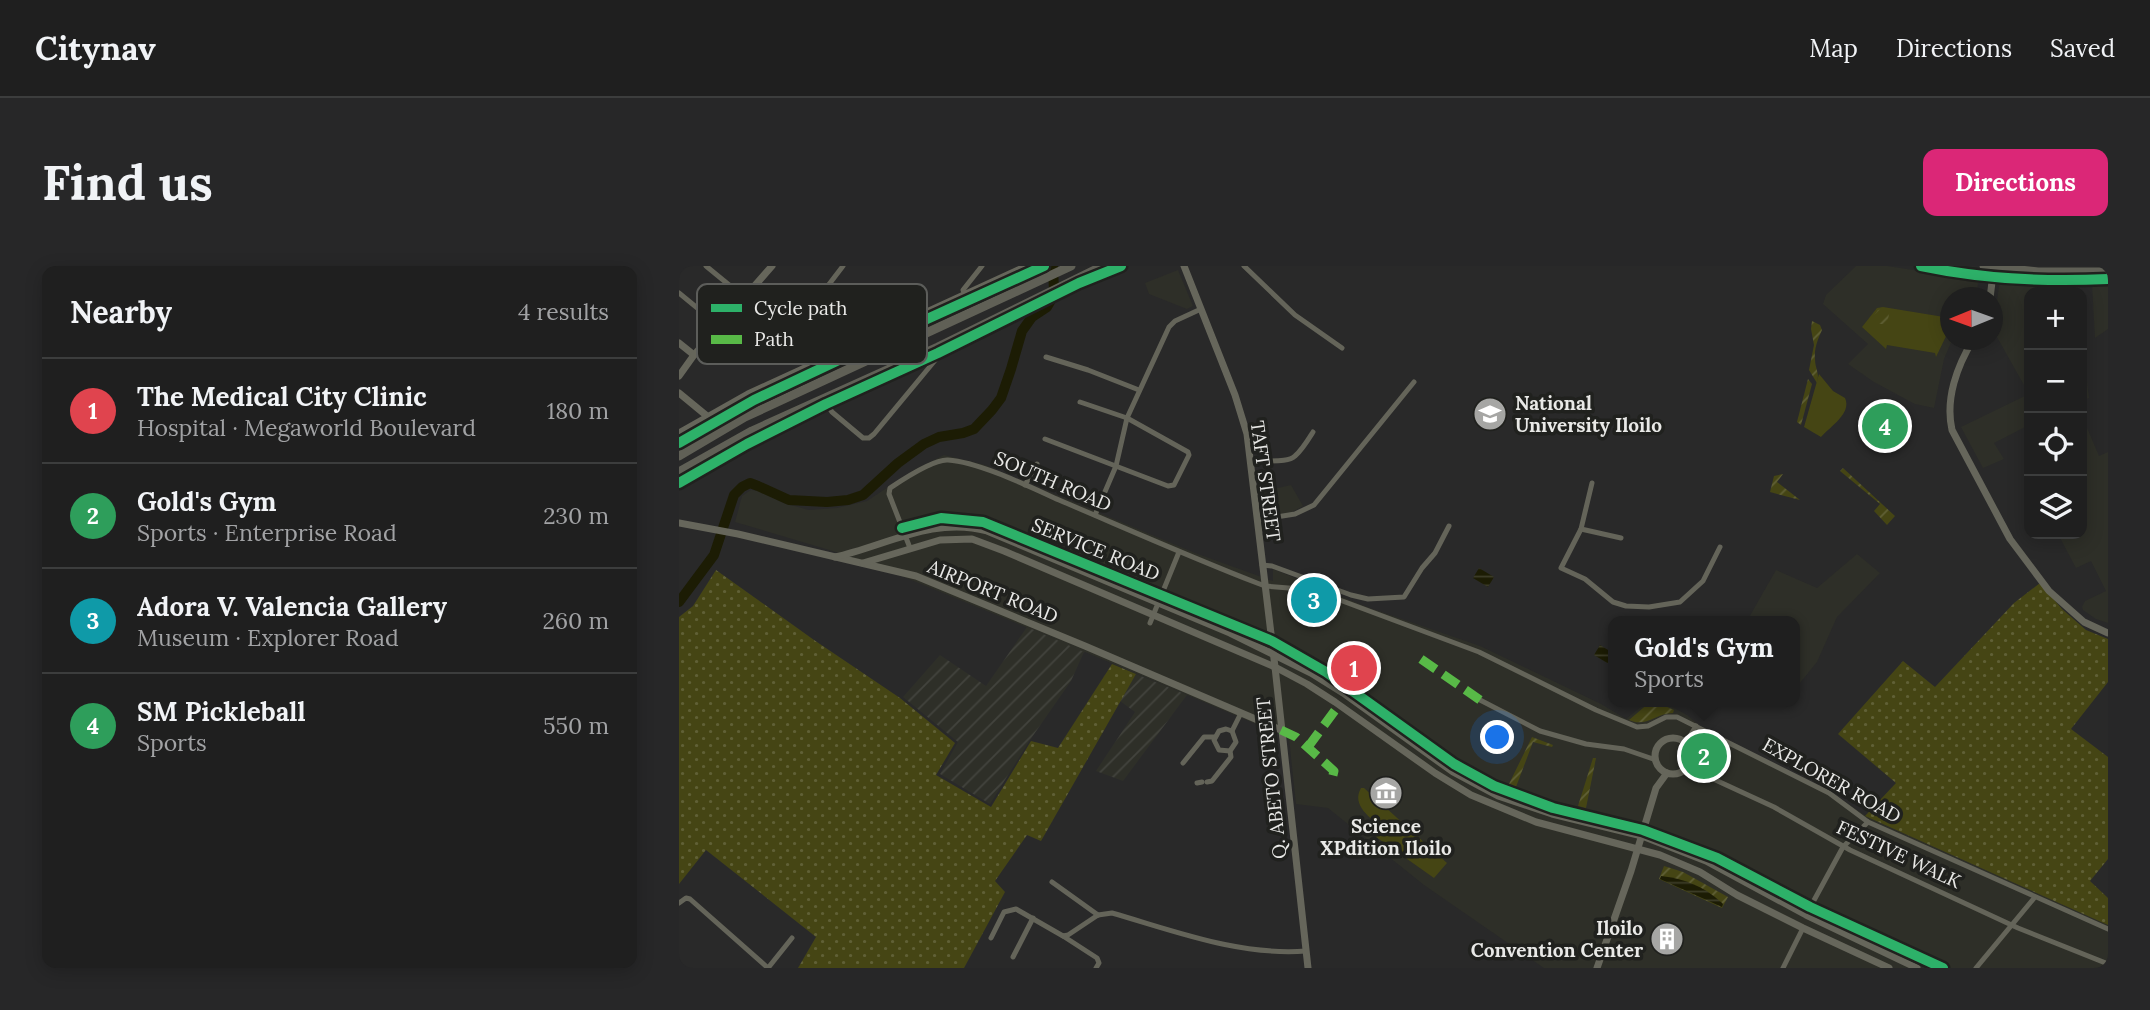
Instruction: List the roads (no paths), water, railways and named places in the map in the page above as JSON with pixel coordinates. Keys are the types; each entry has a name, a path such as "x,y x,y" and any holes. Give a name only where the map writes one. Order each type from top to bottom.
{"highway":[{"path":"927,333 1071,266"},
{"path":"927,352 1103,266"},
{"path":"1987,266 2108,272"},
{"path":"986,307 992,320"},
{"path":"679,456 745,417 858,364"},
{"path":"679,472 752,431 900,364"},
{"path":"711,439 718,450"}],"main road":[{"path":"757,284 772,266"},
{"path":"927,312 1027,266"},
{"name":"TAFT STREET","path":"1184,266 1235,395 1247,434 1265,586"},
{"path":"1987,266 1991,287"},
{"path":"679,343 694,355"},
{"path":"1968,350 1957,373 1949,410 1952,430 2010,539 2049,591 2084,622 2108,632"},
{"path":"679,376 697,351"},
{"path":"679,433 748,394 813,364"},
{"path":"679,393 707,416"},
{"name":"AIRPORT ROAD","path":"679,523 738,534 916,576 1281,730"},
{"path":"835,557 938,527 954,526 987,531 1248,641 1311,673 1478,787 1535,809 1642,836 1706,860 1806,915 1917,968"},
{"path":"938,527 932,534 940,540"},
{"path":"863,563 940,540 964,538 982,542 1275,667 1339,705 1471,796 1536,822 1660,855 1700,872 1737,895 1889,968"},
{"name":"Q. ABETO STREET","path":"1265,586 1308,968"},
{"path":"1122,601 1131,598 1126,589"},
{"path":"1180,625 1176,617 1185,614"},
{"path":"1244,652 1251,649 1248,641"},
{"path":"1305,683 1304,675 1311,673"},
{"path":"1668,739 1679,739 1690,751 1690,762 1683,771 1667,772 1657,765 1656,750 1668,739"},
{"path":"1597,968 1656,788 1667,772"},
{"path":"1609,840 1617,836 1611,829"},
{"path":"1660,855 1657,847 1664,844"}],"street":[{"path":"706,266 728,284"},
{"path":"829,284 843,266"},
{"path":"965,295 963,290 982,266"},
{"path":"1244,266 1295,315 1342,348"},
{"path":"679,293 697,308"},
{"path":"1095,515 1116,466 1127,418 1171,323 1201,309"},
{"path":"823,399 832,412 863,438 869,438 937,358 938,347"},
{"path":"1046,358 1088,370 1139,390"},
{"path":"1257,520 1295,514 1314,505 1414,382"},
{"path":"1045,439 1171,487 1174,485 1188,452 1127,418 1080,402"},
{"path":"1250,461 1290,460 1313,432"},
{"name":"SOUTH ROAD","path":"910,548 889,489 938,461 949,460 1025,485 1265,586"},
{"path":"1025,485 1037,464"},
{"path":"1592,483 1581,530 1561,568 1585,579 1613,602 1626,606 1649,607 1680,602 1703,581 1720,547"},
{"name":"SERVICE ROAD","path":"902,528 941,518 983,522 1272,641"},
{"path":"1262,565 1272,566 1368,599 1403,597 1435,553 1449,526"},
{"path":"1581,530 1621,538"},
{"path":"1150,623 1179,552"},
{"name":"EXPLORER ROAD","path":"1265,586 1313,590 1479,652 1596,710 1637,727 1648,726 1666,717 1677,717 1829,793 1868,822 2108,929"},
{"path":"1481,700 1540,731 1586,744 1624,749 1656,760"},
{"path":"1202,782 1212,781 1231,757 1230,751 1236,742 1232,732 1241,713"},
{"path":"1690,751 1690,736 1696,726"},
{"path":"1183,763 1204,737 1214,737 1222,729 1232,732"},
{"path":"1214,737 1216,747 1222,751 1230,751"},
{"name":"FESTIVE WALK","path":"1683,771 1685,766 1774,807 1843,847 2011,924 2108,964"},
{"path":"1806,915 1843,847 1868,822"},
{"path":"1052,882 1098,915"},
{"path":"1976,968 2035,897"},
{"path":"679,903 689,899 768,968 792,938"},
{"path":"991,938 1000,917 1007,910 1016,909 1097,958 1099,963 1096,968"},
{"path":"1063,936 1098,915 1112,914 1214,943 1287,953 1306,951"},
{"path":"1013,957 1033,918"},
{"path":"1783,968 1803,928"}],"waterway":[{"path":"679,602 714,555 734,495 742,487 750,483 789,500 848,500 863,495 898,463 924,444 939,437 974,429 1001,398 1022,331 1032,317 1050,302 1054,292 1053,266"}],"place":[{"name":"National University Iloilo","path":"1490,414"},
{"name":"SM Pickleball","path":"1885,426"},
{"name":"Adora V. Valencia Gallery","path":"1314,600"},
{"name":"The Medical City Clinic","path":"1354,668"},
{"name":"Gold's Gym","path":"1704,756"},
{"name":"Science XPdition Iloilo","path":"1386,793"},
{"name":"Iloilo Convention Center","path":"1667,939"}]}
